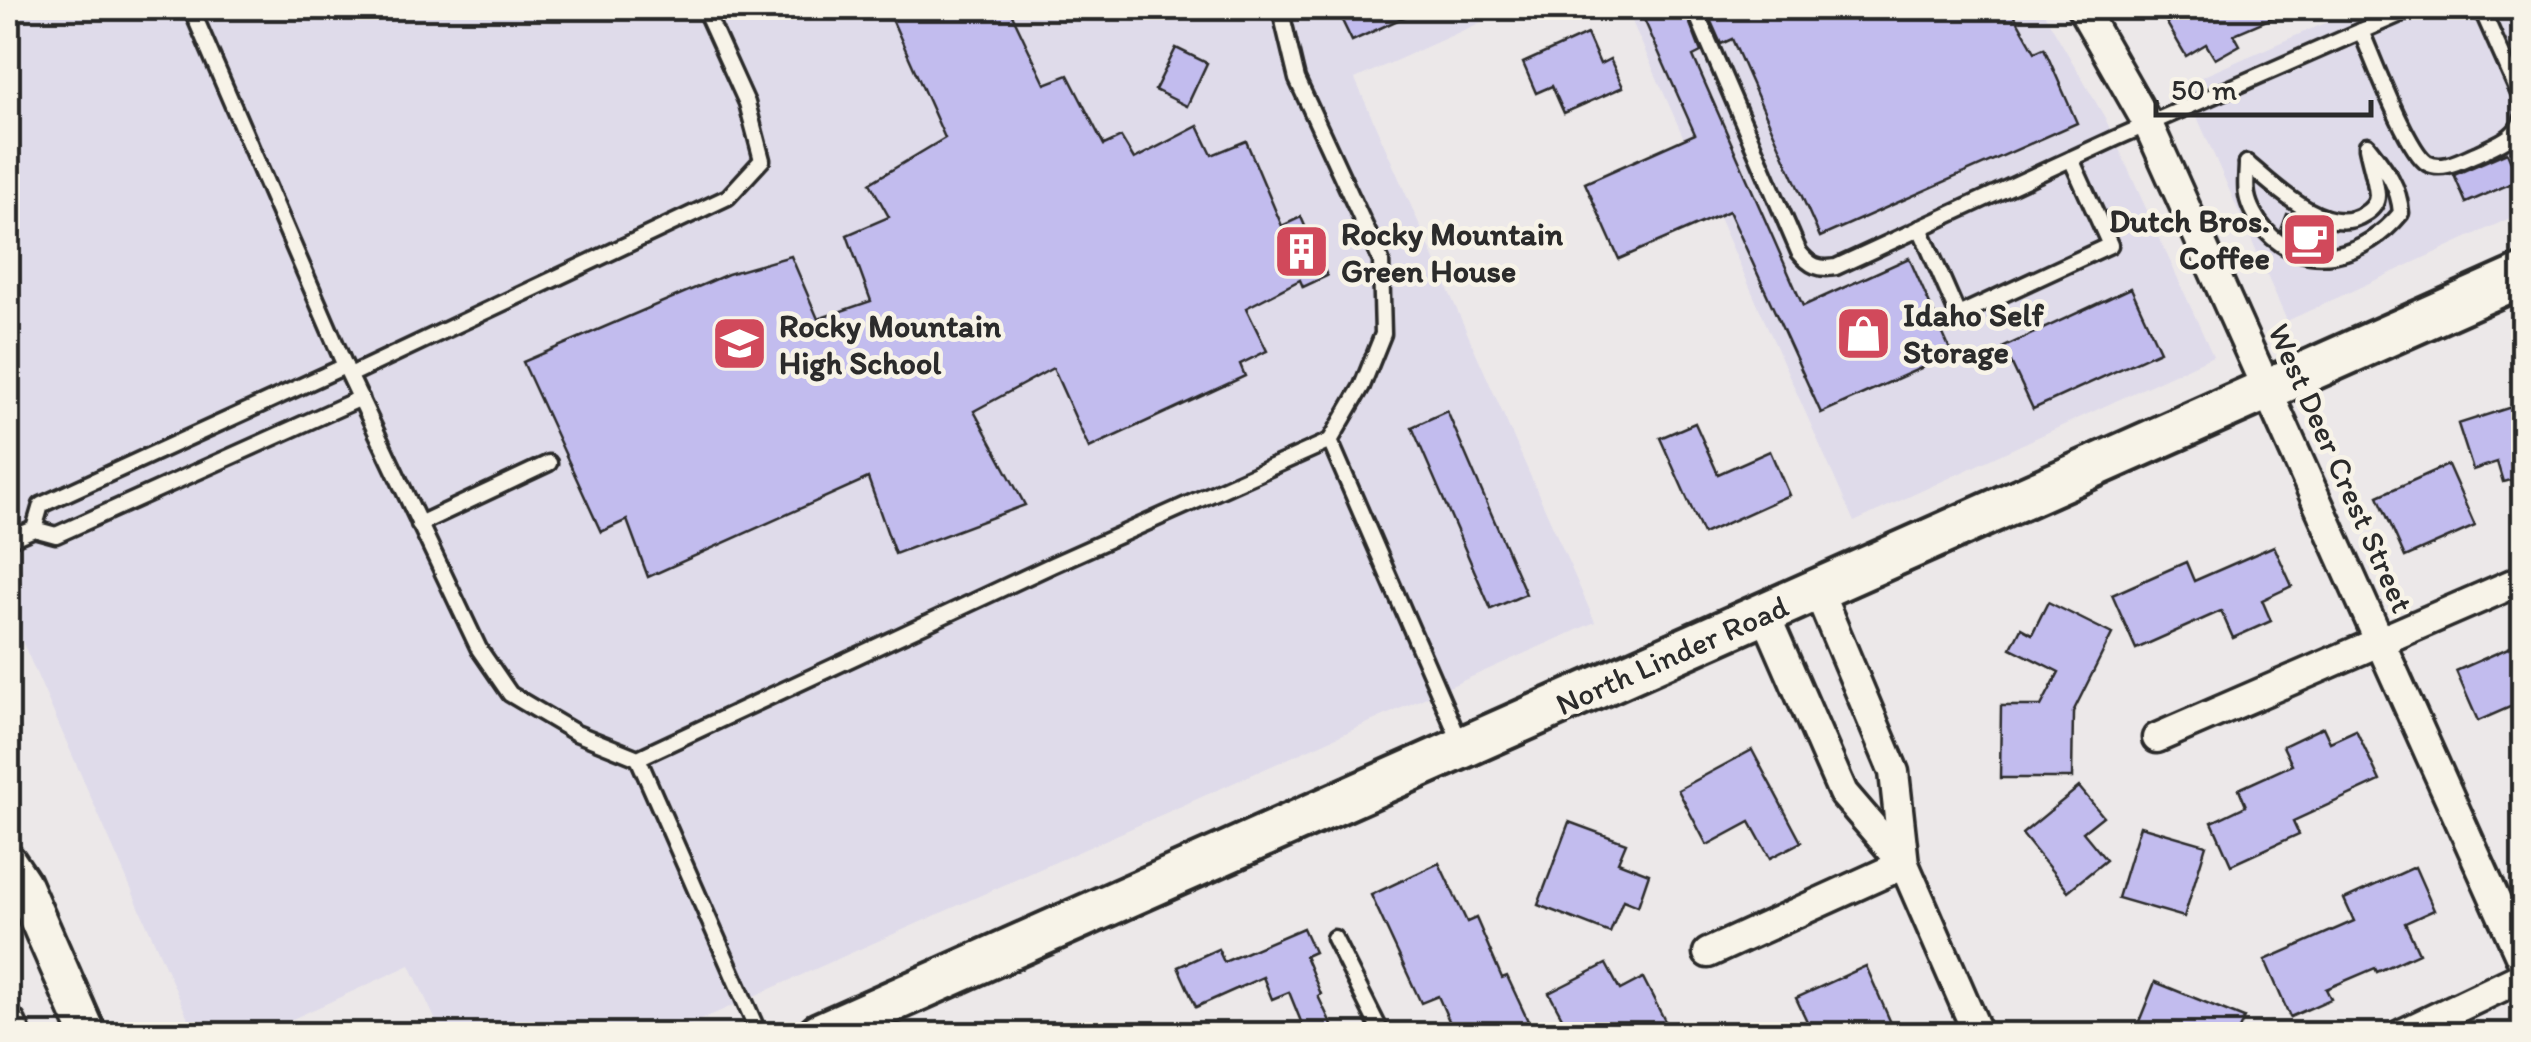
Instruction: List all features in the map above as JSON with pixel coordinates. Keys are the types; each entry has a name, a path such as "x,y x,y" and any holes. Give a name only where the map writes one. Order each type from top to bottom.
{"main road":[{"name":"North Linder Road","path":"819,1034 2524,275"}],"street":[{"name":"West Deer Crest Street","path":"2082,8 2148,124 2524,964"},
{"path":"2157,738 2524,579"},
{"path":"1818,590 1894,772 1904,864 1978,1034"},
{"path":"1765,614 1842,793 1904,864"},
{"path":"8,862 22,883 88,1034"},
{"path":"1708,953 1904,864"},
{"path":"2402,1034 2524,976"},
{"path":"8,1025 12,1034"}],"lane":[{"path":"191,8 348,371 478,649 510,694 576,733 638,758 760,1034"},
{"path":"34,529 41,506 728,197 762,160 747,103 704,8"},
{"path":"638,758 1052,565 1330,441 1362,386 1383,334 1380,261 1297,79 1280,8"},
{"path":"1694,8 1805,260 1813,266 1836,267 2414,8"},
{"path":"2361,31 2417,154 2426,163 2439,167 2509,139 2520,128 2524,113 2481,8"},
{"path":"2366,145 2392,178 2400,195 2400,213 2387,230 2342,254 2320,257 2298,253 2274,240 2258,222 2247,196 2247,163 2308,210 2341,222 2354,220 2375,204 2377,196 2366,145"},
{"path":"1920,228 1958,315 2110,245 2070,159"},
{"path":"8,540 34,529 56,535 361,398"},
{"path":"1330,441 1462,748"},
{"path":"419,524 549,463"},
{"path":"1334,938 1382,1034"}],"shaded area":[{"name":"Rocky Mountain High School","path":"8,8 1513,8 1355,79 1595,622 669,1034 442,1034 410,965 260,1034 195,1034 8,609"},
{"path":"1626,8 2041,8 2105,118 2213,356 1854,522"},
{"path":"2359,8 2523,8 2523,212 2287,321 2183,85"}],"building":[{"path":"887,8 1009,8 1045,84 1068,75 1104,145 1121,137 1134,159 1198,126 1212,155 1246,141 1282,226 1301,217 1327,276 1303,287 1300,280 1246,308 1267,351 1240,364 1245,376 1089,448 1053,368 974,411 1025,505 895,554 868,478 648,577 627,520 601,532 523,362 728,274 791,256 818,319 871,301 847,235 889,217 870,183 945,138"},
{"path":"1336,8 1424,8 1352,41"},
{"path":"1639,8 1684,8 1701,52 1693,56 1803,306 1909,258 1952,354 1821,413 1729,211 1619,259 1585,183 1695,134"},
{"path":"1705,8 2010,8 2035,52 2044,48 2077,123 1820,237 1732,39 1721,44"},
{"path":"2158,8 2295,8 2234,34 2240,45 2215,59 2206,44 2186,56"},
{"path":"1587,34 1600,64 1610,59 1623,87 1564,113 1552,86 1536,93 1523,63"},
{"path":"1176,48 1207,63 1187,106 1155,90"},
{"path":"2507,152 2519,180 2466,203 2454,175"},
{"name":"Dutch Bros. Coffee","path":"2287,214 2330,230 2324,245 2302,242 2281,230"},
{"path":"2131,288 2160,351 2033,409 2004,347"},
{"path":"2524,403 2524,476 2503,482 2497,462 2473,470 2458,424"},
{"path":"1447,411 1526,594 1491,609 1412,427"},
{"path":"1695,423 1718,474 1770,451 1789,495 1703,534 1660,438"},
{"path":"2448,465 2475,526 2405,557 2378,496"},
{"path":"2274,546 2292,586 2262,600 2271,621 2233,638 2221,611 2136,649 2112,595 2186,562 2194,581"},
{"path":"2048,602 2112,634 2073,712 2072,778 2000,778 2001,706 2041,706 2059,672 2011,648 2021,628 2032,634"},
{"path":"2524,641 2524,701 2478,721 2456,671"},
{"path":"2323,727 2330,742 2356,730 2380,781 2293,821 2299,834 2231,865 2212,822 2246,806 2239,789 2292,765 2283,746"},
{"path":"1752,750 1801,842 1770,858 1750,822 1707,845 1678,790"},
{"path":"2079,787 2103,816 2083,832 2106,860 2068,891 2022,834"},
{"path":"1569,822 1626,843 1618,862 1649,874 1638,906 1623,900 1610,933 1538,905"},
{"path":"2140,826 2206,845 2184,917 2118,898"},
{"path":"1439,863 1467,922 1476,918 1502,978 1507,976 1528,1021 1500,1034 1481,1034 1476,1023 1454,1032 1438,996 1421,1003 1371,895"},
{"path":"2415,867 2434,910 2405,923 2419,953 2326,989 2331,999 2290,1017 2265,960 2354,921 2344,899"},
{"path":"1303,928 1314,952 1305,956 1336,1034 1306,1034 1289,992 1272,999 1263,977 1196,1007 1178,967 1218,949 1224,962"},
{"path":"1606,964 1620,990 1643,978 1668,1027 1655,1034 1571,1034 1549,993"},
{"path":"1866,966 1891,1023 1865,1034 1813,1034 1796,998"},
{"path":"2155,982 2244,1018 2237,1034 2134,1034"}],"place":[{"name":"Dutch Bros. Coffee","path":"2309,239"},
{"name":"Rocky Mountain Green House","path":"1302,252"},
{"name":"Idaho Self Storage","path":"1864,333"},
{"name":"Rocky Mountain High School","path":"740,344"}]}
